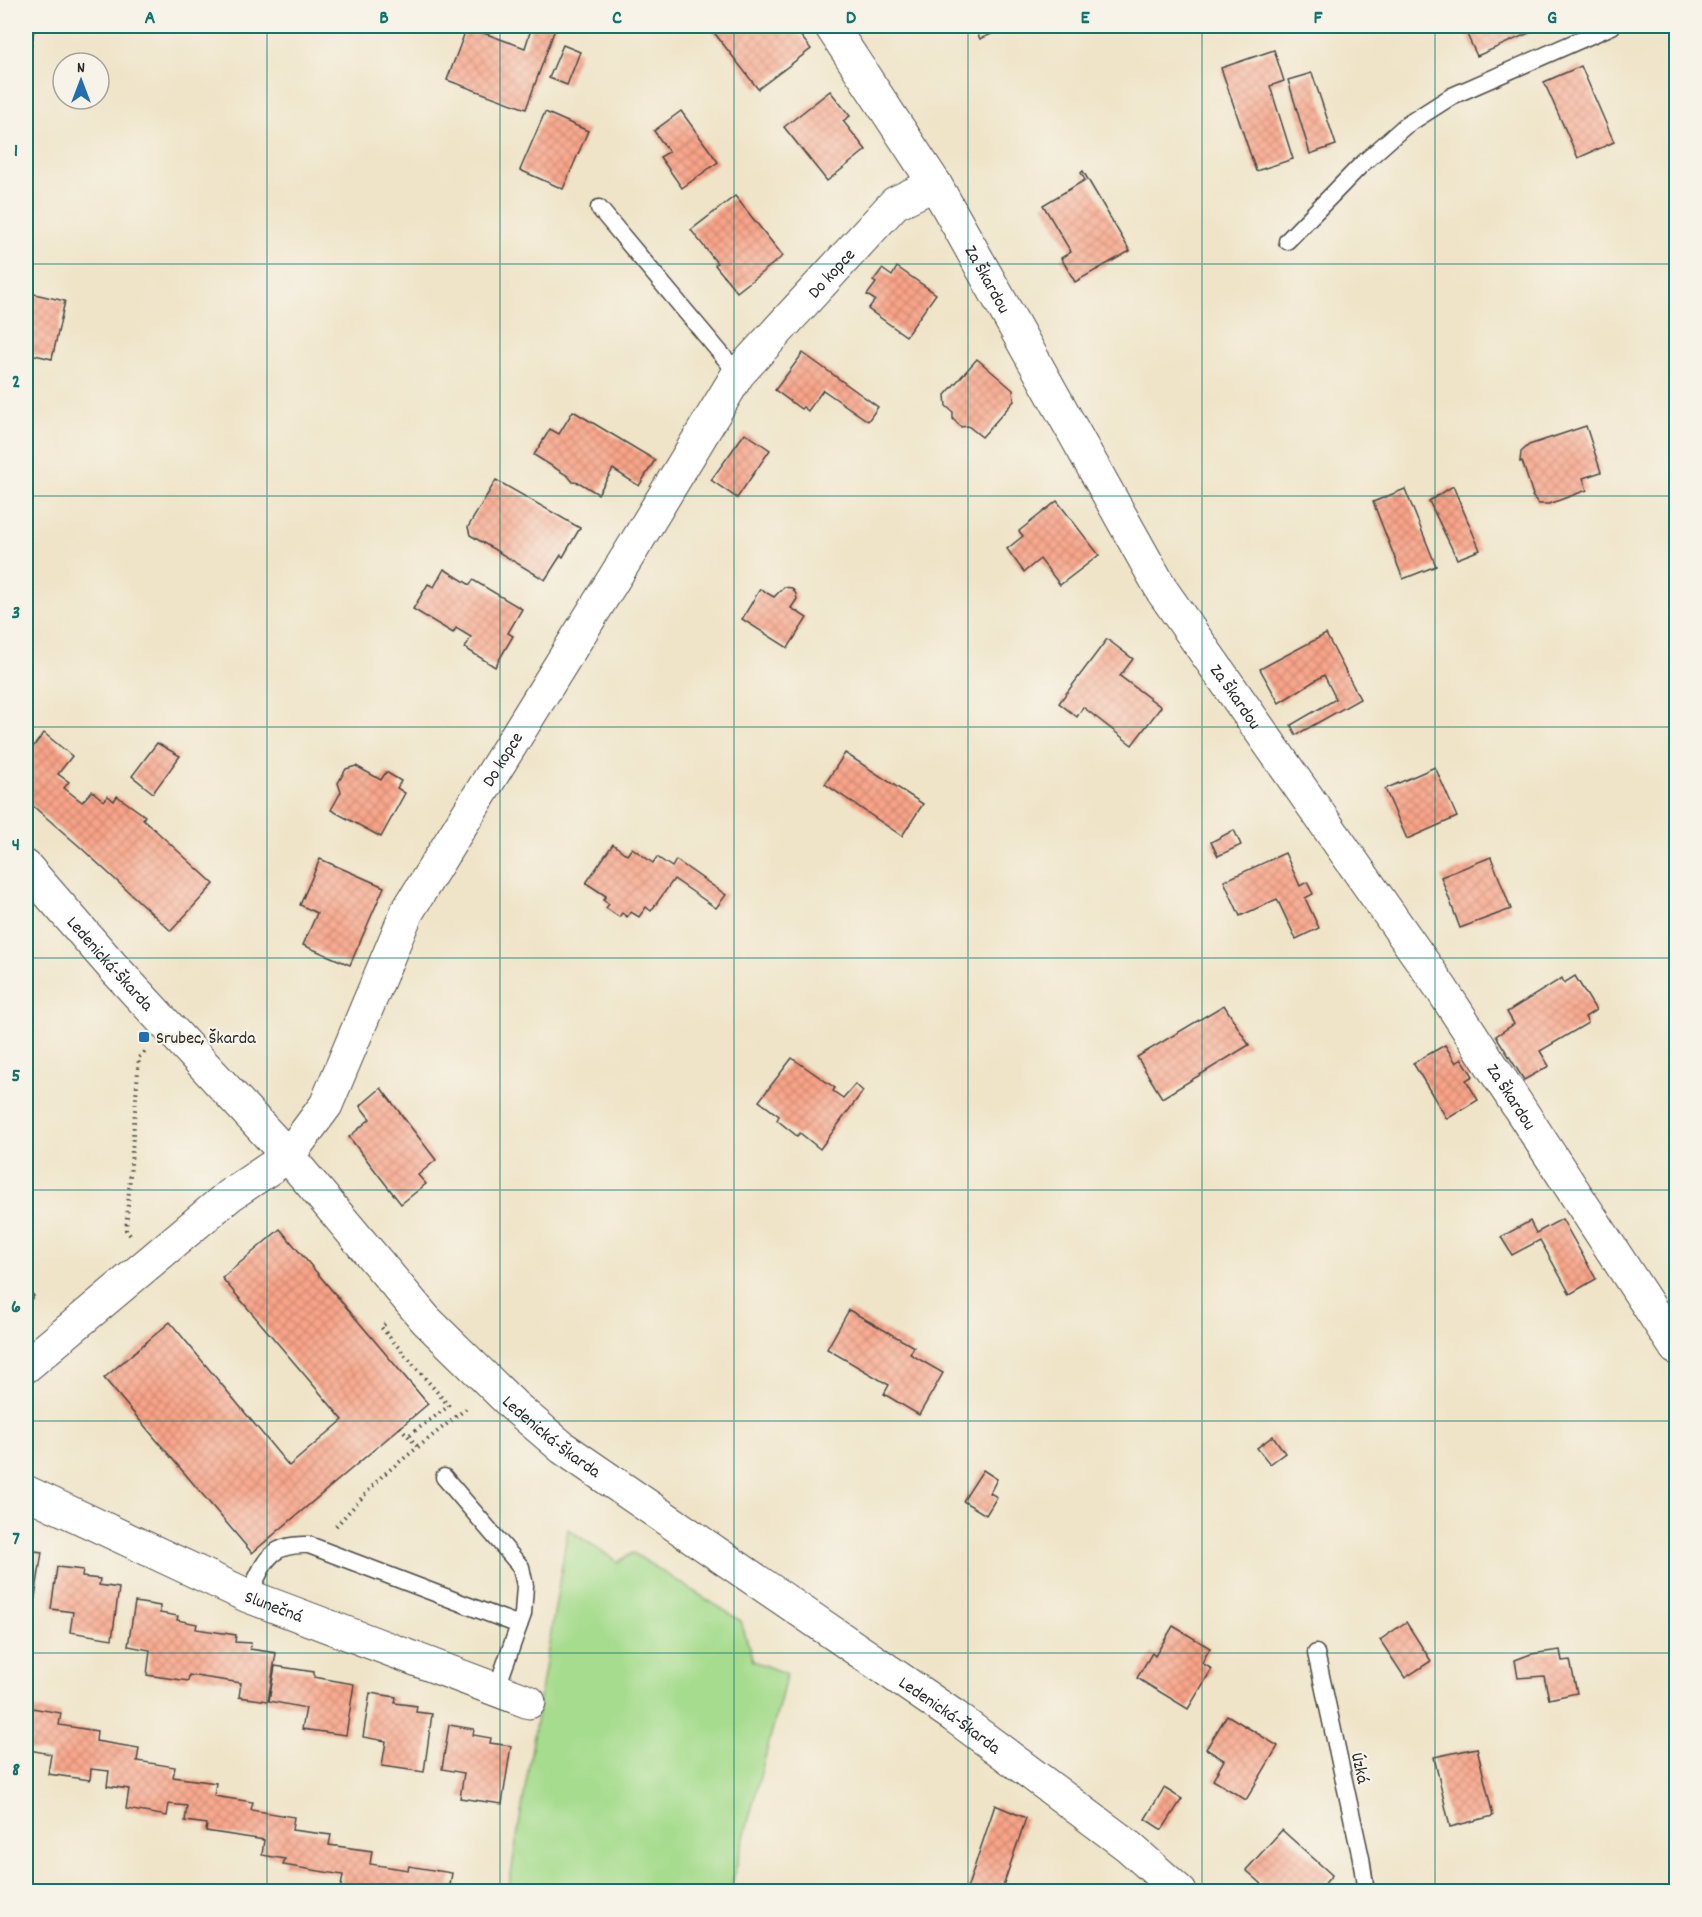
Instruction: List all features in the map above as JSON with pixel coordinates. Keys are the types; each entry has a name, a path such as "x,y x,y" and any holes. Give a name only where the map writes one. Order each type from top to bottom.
{"street":[{"name":"Za Škardou","path":"831,26 935,184 1163,592 1441,988 1677,1348"},
{"name":"Do kopce","path":"288,1156 326,1105 407,912 738,374 895,203 935,184"},
{"name":"Ledenická-Škarda","path":"26,867 113,967 288,1156 426,1320 514,1406 563,1448 954,1716 1127,1845 1180,1892"},
{"path":"26,1366 230,1195 288,1156"},
{"name":"Slunečná","path":"26,1492 248,1596 529,1702"}],"lane":[{"path":"1287,241 1360,166 1404,126 1452,96 1612,26"},
{"path":"599,208 738,374"},
{"path":"444,1477 521,1567 525,1586 523,1614 496,1690"},
{"path":"248,1596 270,1556 280,1547 294,1544 309,1545 519,1625"},
{"name":"Úzká","path":"1316,1653 1361,1858 1366,1892"}],"path":[{"path":"152,1260 126,1230 139,1057 173,1032"},
{"path":"408,1436 448,1406 381,1327 412,1304"},
{"path":"323,1550 330,1533 382,1476 461,1413"},
{"path":"400,1427 418,1447"}],"green space":[{"path":"568,1529 618,1562 633,1553 741,1621 753,1661 787,1674 730,1891 508,1892"}],"building":[{"path":"532,26 556,26 526,109 447,80 467,27 525,48"},
{"path":"709,26 793,26 811,49 758,89"},
{"path":"974,26 1010,26 980,39"},
{"path":"1463,26 1537,26 1538,29 1477,56"},
{"path":"26,28 34,29 27,78 26,78"},
{"path":"563,45 580,52 567,85 549,78"},
{"path":"1274,50 1284,81 1270,86 1293,159 1256,171 1221,68"},
{"path":"1581,66 1614,142 1578,158 1544,82"},
{"path":"1312,73 1336,145 1310,154 1288,80"},
{"path":"830,91 850,116 843,121 866,150 827,181 784,127"},
{"path":"681,111 718,162 682,188 660,157 669,152 654,131"},
{"path":"545,112 588,131 563,189 520,170"},
{"path":"1083,171 1130,251 1075,282 1061,258 1071,252 1043,205 1085,180 1081,173"},
{"path":"735,196 783,256 737,292 691,230"},
{"path":"897,267 936,294 906,336 868,309 875,300 867,295 876,283 873,281 882,269 892,276"},
{"path":"26,292 65,301 52,359 26,353"},
{"path":"803,353 878,407 868,421 823,390 808,411 803,407 801,409 775,390"},
{"path":"977,359 1013,390 1014,401 982,437 968,426 961,427 953,419 953,412 946,406 945,395"},
{"path":"573,411 655,460 639,486 613,469 598,494 580,483 573,482 568,476 534,455 550,429 559,434"},
{"path":"1586,426 1601,472 1583,478 1587,490 1549,504 1539,504 1532,496 1522,461 1520,462 1521,452 1529,445"},
{"path":"745,433 770,450 737,498 711,480"},
{"path":"496,480 580,528 563,557 561,555 545,580 470,535 468,527"},
{"path":"1453,486 1480,550 1457,559 1429,501"},
{"path":"1405,489 1436,566 1403,579 1373,502"},
{"path":"1057,501 1099,555 1060,585 1040,559 1024,572 1007,549 1023,536 1019,531"},
{"path":"444,569 470,585 473,580 522,609 508,633 513,636 495,667 465,648 471,637 456,628 453,633 413,609 428,584 434,587"},
{"path":"784,587 792,588 796,594 797,599 791,608 807,618 788,648 742,619 760,589 774,597"},
{"path":"1326,634 1360,699 1296,735 1291,725 1336,699 1324,675 1279,703 1260,669"},
{"path":"1107,639 1133,659 1120,676 1161,707 1132,745 1083,707 1077,717 1059,703"},
{"path":"44,733 72,756 58,774 69,782 64,788 82,802 92,791 104,801 108,796 114,801 117,796 145,816 143,819 214,884 171,931 26,800 26,749 29,752"},
{"path":"157,743 180,756 153,793 132,776"},
{"path":"845,753 923,804 902,836 825,784"},
{"path":"356,766 381,780 386,772 401,781 397,788 405,793 381,837 331,810 341,792 338,783 346,769"},
{"path":"1435,767 1457,817 1407,839 1385,789"},
{"path":"1234,830 1241,845 1218,856 1211,842"},
{"path":"613,844 627,855 632,848 653,863 657,857 672,867 676,860 726,895 716,908 674,879 651,911 646,907 639,917 631,912 627,917 622,913 619,917 606,908 609,904 603,900 606,896 586,883"},
{"path":"1285,853 1300,886 1307,882 1313,894 1305,898 1319,928 1296,939 1277,899 1240,916 1224,881"},
{"path":"1491,857 1511,909 1460,928 1441,877"},
{"path":"320,859 384,887 350,965 303,945 317,913 300,905"},
{"path":"1575,976 1596,1010 1585,1017 1588,1023 1540,1051 1549,1066 1524,1080 1496,1036 1514,1024 1507,1012 1562,978 1564,983"},
{"path":"1224,1005 1249,1045 1162,1098 1137,1057"},
{"path":"1445,1045 1456,1063 1462,1059 1473,1076 1466,1080 1478,1100 1447,1119 1413,1063"},
{"path":"792,1058 835,1088 833,1091 843,1098 855,1084 863,1091 820,1149 800,1133 797,1136 777,1120 779,1116 759,1101"},
{"path":"381,1088 436,1160 418,1175 426,1184 401,1204 349,1137 370,1119 360,1106"},
{"path":"1562,1219 1596,1279 1570,1294 1540,1240 1512,1255 1501,1237 1530,1221 1536,1233"},
{"path":"280,1229 428,1404 252,1553 104,1378 170,1322 289,1466 343,1420 222,1278"},
{"path":"26,1287 34,1296 26,1305"},
{"path":"849,1310 914,1347 910,1354 943,1373 919,1415 884,1394 889,1385 827,1349"},
{"path":"1273,1436 1285,1453 1270,1464 1257,1448"},
{"path":"983,1470 997,1479 990,1493 997,1497 986,1515 963,1501"},
{"path":"26,1550 42,1552 33,1610 26,1609"},
{"path":"57,1567 83,1570 82,1577 100,1579 99,1585 119,1588 112,1639 70,1632 73,1612 51,1609"},
{"path":"135,1602 160,1606 160,1613 178,1616 177,1620 197,1624 196,1629 236,1635 235,1642 251,1643 250,1649 276,1653 268,1701 239,1697 241,1683 189,1675 188,1681 147,1675 150,1650 128,1646"},
{"path":"1406,1622 1431,1661 1405,1678 1380,1640"},
{"path":"1173,1626 1210,1648 1202,1663 1212,1669 1188,1709 1137,1678 1152,1653 1155,1656"},
{"path":"1560,1650 1562,1661 1570,1660 1577,1693 1549,1699 1544,1676 1518,1678 1515,1660 1531,1654"},
{"path":"275,1666 314,1672 314,1677 354,1684 346,1735 302,1729 306,1708 269,1701"},
{"path":"370,1693 396,1697 395,1703 417,1706 416,1712 432,1714 424,1772 382,1766 386,1741 363,1737"},
{"path":"26,1707 61,1713 59,1725 97,1731 96,1741 139,1748 137,1761 175,1767 173,1777 216,1783 214,1796 253,1802 251,1810 294,1817 292,1830 331,1835 329,1845 372,1851 370,1864 408,1870 409,1866 452,1873 450,1885 481,1892 340,1892 343,1875 283,1865 285,1859 262,1855 264,1840 206,1831 207,1824 185,1821 187,1806 169,1804 167,1816 126,1809 129,1789 107,1786 109,1771 91,1769 90,1780 48,1774 51,1754 29,1750 31,1736 26,1735"},
{"path":"1227,1715 1278,1746 1246,1800 1213,1780 1224,1760 1206,1749"},
{"path":"449,1725 474,1729 473,1735 491,1738 490,1743 511,1746 502,1804 460,1798 464,1773 442,1769"},
{"path":"1477,1748 1493,1816 1450,1827 1434,1757"},
{"path":"1164,1788 1182,1799 1162,1830 1145,1819"},
{"path":"995,1805 1026,1818 1001,1892 966,1892"},
{"path":"1282,1830 1332,1875 1318,1892 1271,1892 1246,1870"},
{"path":"850,1883 875,1891 875,1892 847,1892"},
{"path":"1502,1885 1503,1892 1477,1892 1477,1890"}],"place":[{"name":"Srubec, Škarda","path":"144,1037"}]}
